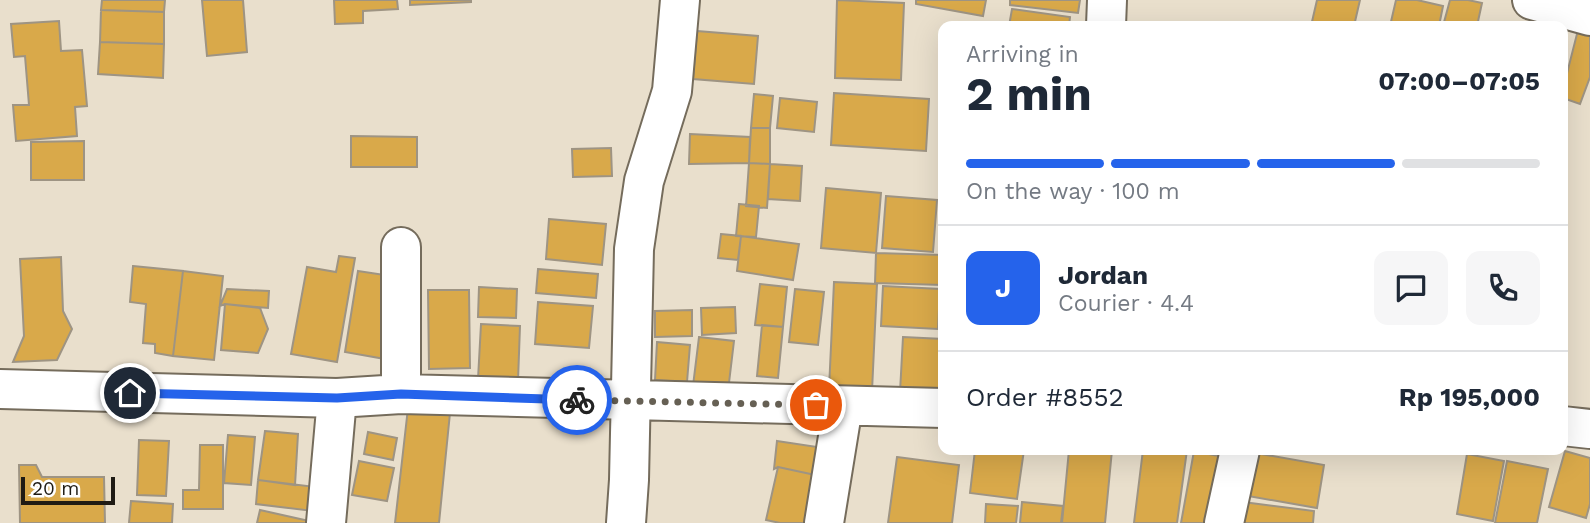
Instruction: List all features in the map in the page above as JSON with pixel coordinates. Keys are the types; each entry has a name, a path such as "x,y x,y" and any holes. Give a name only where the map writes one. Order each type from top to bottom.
{"street":[{"path":"626,523 634,249 644,181 672,91 680,0"},
{"path":"1106,21 1107,0"},
{"path":"1532,0 1590,16"},
{"path":"401,247 401,394"},
{"path":"0,389 337,398 401,394 938,408"},
{"path":"326,523 337,398"},
{"path":"824,523 843,406"},
{"path":"1568,427 1590,429"},
{"path":"1224,523 1239,455"}],"building":[{"path":"102,0 165,0 164,12 101,10"},
{"path":"202,0 243,0 247,52 207,56"},
{"path":"334,0 397,0 398,9 363,11 363,23 335,24"},
{"path":"410,0 471,0 471,2 410,5"},
{"path":"837,0 904,3 901,80 835,78"},
{"path":"916,0 986,0 983,16 916,4"},
{"path":"1010,0 1080,0 1078,13 1010,5"},
{"path":"1317,0 1360,0 1355,21 1312,21"},
{"path":"1396,0 1417,0 1443,6 1440,21 1391,21"},
{"path":"1450,0 1482,3 1478,21 1444,21"},
{"path":"1012,9 1070,17 1070,21 1010,21"},
{"path":"101,10 164,12 164,44 100,42"},
{"path":"59,21 61,51 82,50 87,106 75,107 77,136 16,141 13,105 29,105 25,56 14,57 11,24"},
{"path":"1579,26 1590,30 1590,77 1580,104 1568,100 1568,69"},
{"path":"697,31 758,36 754,84 693,79"},
{"path":"100,42 164,44 163,78 98,74"},
{"path":"834,93 929,99 926,151 831,145"},
{"path":"754,94 773,96 770,128 751,128"},
{"path":"780,98 817,102 814,132 777,128"},
{"path":"751,128 770,128 770,164 749,163"},
{"path":"690,134 750,137 749,163 689,164"},
{"path":"351,136 417,137 417,167 351,167"},
{"path":"84,141 84,180 31,180 31,142"},
{"path":"611,148 612,176 573,177 572,149"},
{"path":"749,163 770,164 767,208 746,206"},
{"path":"770,164 802,166 800,201 768,199"},
{"path":"826,188 881,193 876,253 821,248"},
{"path":"886,196 937,200 933,252 882,248"},
{"path":"739,204 759,206 756,237 736,236"},
{"path":"549,219 606,224 602,265 546,259"},
{"path":"721,234 741,236 738,260 718,258"},
{"path":"741,236 799,244 793,280 737,271"},
{"path":"876,253 938,255 938,285 875,283"},
{"path":"339,256 355,258 337,362 291,354 307,267 336,272"},
{"path":"61,257 63,311 72,329 57,360 13,362 24,336 20,259"},
{"path":"133,266 183,271 173,356 155,353 155,344 143,343 146,304 130,302"},
{"path":"538,269 598,274 596,298 536,293"},
{"path":"183,271 223,276 214,360 173,356"},
{"path":"358,271 398,277 385,359 345,352"},
{"path":"834,282 877,284 872,391 829,389"},
{"path":"760,284 787,287 783,327 755,325"},
{"path":"883,286 938,289 938,329 881,326"},
{"path":"479,287 517,289 516,318 478,317"},
{"path":"227,289 269,291 268,308 225,304 220,306"},
{"path":"795,289 824,292 818,345 789,342"},
{"path":"428,290 469,290 470,368 429,369"},
{"path":"538,302 593,306 589,348 535,344"},
{"path":"225,304 260,308 268,329 258,353 221,350"},
{"path":"735,307 736,333 702,335 701,308"},
{"path":"692,310 692,336 655,337 655,311"},
{"path":"481,324 520,326 518,381 478,379"},
{"path":"762,325 783,327 778,378 757,376"},
{"path":"699,337 734,341 728,391 693,386"},
{"path":"903,337 938,339 938,395 900,392"},
{"path":"657,342 690,345 687,382 655,380"},
{"path":"408,408 450,413 439,523 395,523"},
{"path":"265,431 298,434 295,485 258,480"},
{"path":"368,432 397,438 393,460 364,454"},
{"path":"228,435 255,437 251,485 224,483"},
{"path":"139,440 169,441 166,496 137,495"},
{"path":"777,441 824,448 820,476 778,467 774,469"},
{"path":"200,445 223,445 223,509 183,509 183,490 199,490"},
{"path":"1568,452 1590,458 1590,504 1586,518 1549,507 1564,455 1568,455"},
{"path":"974,455 1023,455 1017,499 970,493"},
{"path":"1069,455 1112,455 1105,523 1062,523"},
{"path":"1142,455 1186,455 1177,523 1134,523"},
{"path":"1193,455 1228,458 1217,523 1181,523"},
{"path":"1255,455 1324,465 1317,508 1248,496"},
{"path":"1467,455 1504,461 1493,521 1457,514"},
{"path":"897,457 959,465 952,523 888,523"},
{"path":"359,461 394,468 387,501 352,495"},
{"path":"1507,461 1548,469 1537,523 1495,523"},
{"path":"19,465 36,465 42,477 104,477 105,523 20,523"},
{"path":"778,467 820,476 809,523 766,520"},
{"path":"258,480 324,488 321,512 256,504"},
{"path":"131,501 173,504 172,523 129,523"},
{"path":"1022,502 1063,506 1061,523 1020,523"},
{"path":"1243,502 1314,511 1313,523 1240,523"},
{"path":"986,504 1018,506 1016,523 985,523"},
{"path":"260,510 318,523 257,523"}],"way so far":[{"path":"577,400 816,405"}],"route":[{"path":"130,393 337,398 401,394 577,400"}]}
